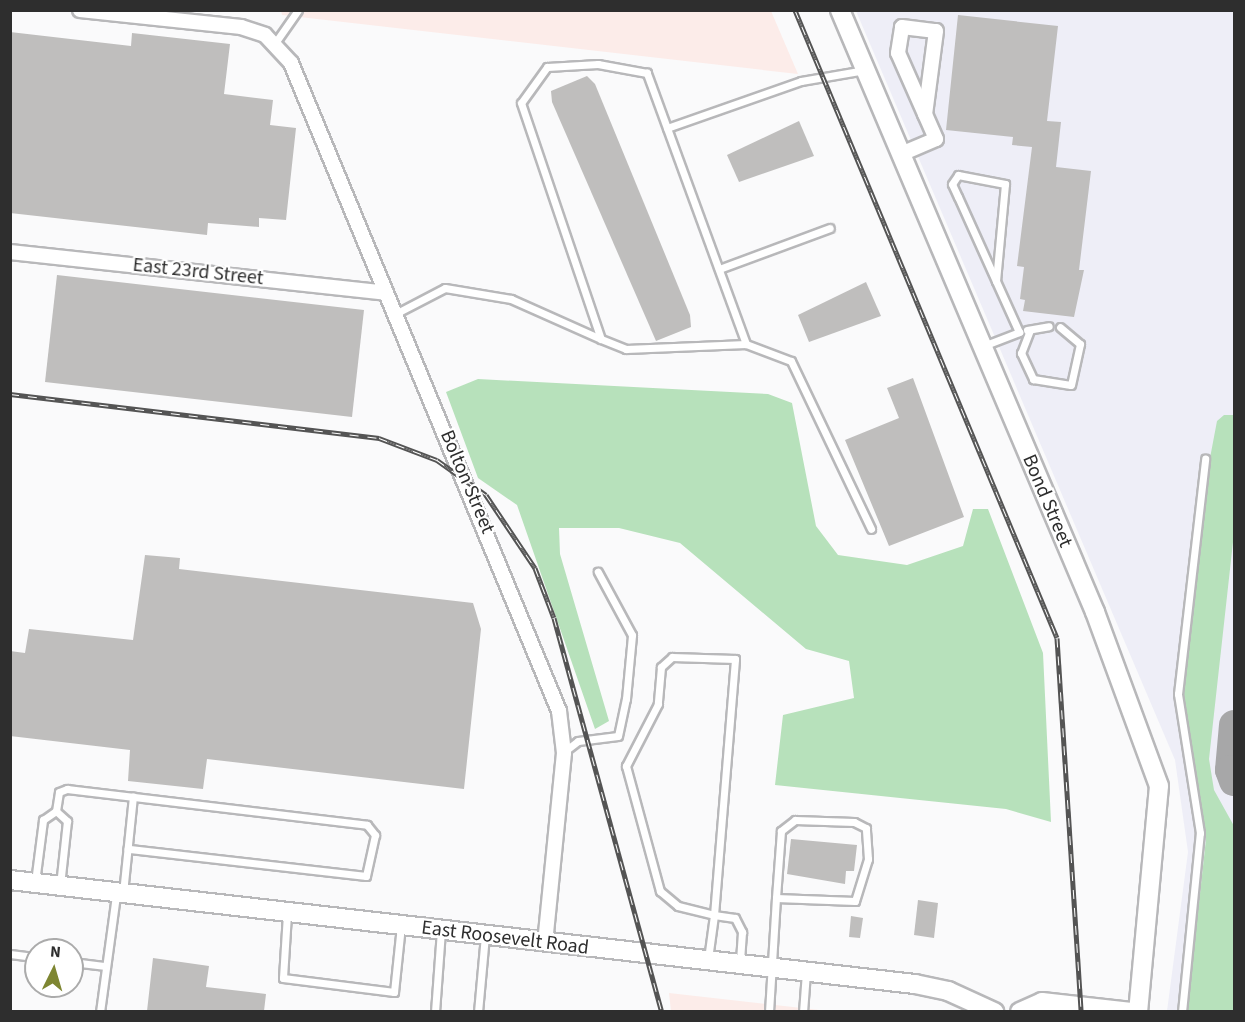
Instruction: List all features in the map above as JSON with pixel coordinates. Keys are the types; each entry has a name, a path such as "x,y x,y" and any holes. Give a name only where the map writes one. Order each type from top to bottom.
{"street":[{"path":"80,10 241,27 275,43"},
{"name":"Bond Street","path":"840,10 1095,612 1158,786 1138,1011"},
{"path":"901,154 936,139 898,53 902,27 936,31 925,114"},
{"name":"Bolton Street","path":"275,43 291,63 546,671 559,711 564,753 546,943"},
{"name":"East 23rd Street","path":"10,252 386,293"},
{"name":"East Roosevelt Road","path":"10,880 937,988 994,1011"},
{"path":"1020,1011 1042,1002 1133,1011"}],"lane":[{"path":"275,43 298,10"},
{"path":"602,339 521,103 547,67 598,64 647,73 746,344"},
{"path":"667,128 801,81 866,70"},
{"path":"996,281 1005,184 958,175 952,184 1019,332"},
{"path":"719,269 830,228"},
{"path":"395,314 445,288 511,299 626,349 674,351 746,344 791,361 871,529"},
{"path":"983,346 1019,332 1049,326"},
{"path":"1030,330 1021,353 1029,374 1040,381 1071,385 1080,344 1060,327"},
{"path":"1182,1011 1200,833 1178,694 1205,459"},
{"path":"564,753 579,741 618,736 626,699 632,635 598,572"},
{"path":"708,961 714,915 735,659 665,660 658,704 626,758 630,780 660,891 678,906 714,915 735,918 741,926 740,964"},
{"path":"35,882 43,820 56,811 59,792 67,789 367,825 375,835 366,876 128,849"},
{"path":"100,1011 128,849 133,797"},
{"path":"56,811 67,820 60,885"},
{"path":"770,1011 770,968 781,831 795,820 854,822 866,828 868,859 855,902 776,898"},
{"path":"287,912 283,978 394,992 401,925"},
{"path":"435,1011 441,930"},
{"path":"478,1011 485,936"},
{"path":"84,963 106,966"},
{"path":"803,1011 806,972"}],"shaded area":[{"path":"281,11 771,11 798,74 282,15"},
{"path":"856,11 1234,11 1234,1011 1167,1011 1188,852 1175,760"},
{"path":"669,993 828,1011 671,1011"}],"green space":[{"path":"478,379 768,394 792,403 816,526 838,555 907,565 963,546 973,509 988,509 1043,653 1051,822 1006,809 775,785 783,715 854,698 849,661 806,649 680,543 619,528 559,528 560,554 609,721 595,729 517,505 478,478 446,392"},
{"path":"1224,415 1234,415 1234,533 1209,759 1214,790 1234,826 1234,1011 1187,1011 1206,839 1183,692 1210,458 1217,421"}],"building":[{"path":"958,15 1058,26 1047,121 1061,122 1056,167 1091,171 1079,270 1084,270 1074,317 1023,311 1025,300 1020,299 1024,267 1017,266 1032,147 1012,145 1013,137 946,130"},
{"path":"10,32 131,46 132,33 230,44 224,94 273,100 270,125 296,128 286,220 259,218 259,227 208,223 207,235 10,213"},
{"path":"587,76 595,84 690,315 691,327 656,341 552,102 551,91"},
{"path":"799,121 814,156 739,182 727,155"},
{"path":"57,275 364,310 352,417 45,382"},
{"path":"866,282 881,316 809,342 798,315"},
{"path":"913,378 964,517 889,546 845,440 899,418 887,388"},
{"path":"145,555 180,558 179,569 473,603 481,629 464,789 207,759 203,789 128,781 130,750 10,736 10,651 25,653 29,629 133,640"},
{"path":"791,839 857,845 854,871 846,871 845,884 787,874"},
{"path":"918,900 938,903 934,938 914,935"},
{"path":"851,916 863,918 860,938 849,937"},
{"path":"153,958 209,966 206,987 266,994 264,1011 147,1011"}],"taxiway":[{"path":"1234,725 1230,770 1234,781"}],"railway":[{"path":"795,10 1057,638 1081,1012"},
{"path":"10,394 379,438 437,460 486,495 535,568 554,618 662,1012"}]}
